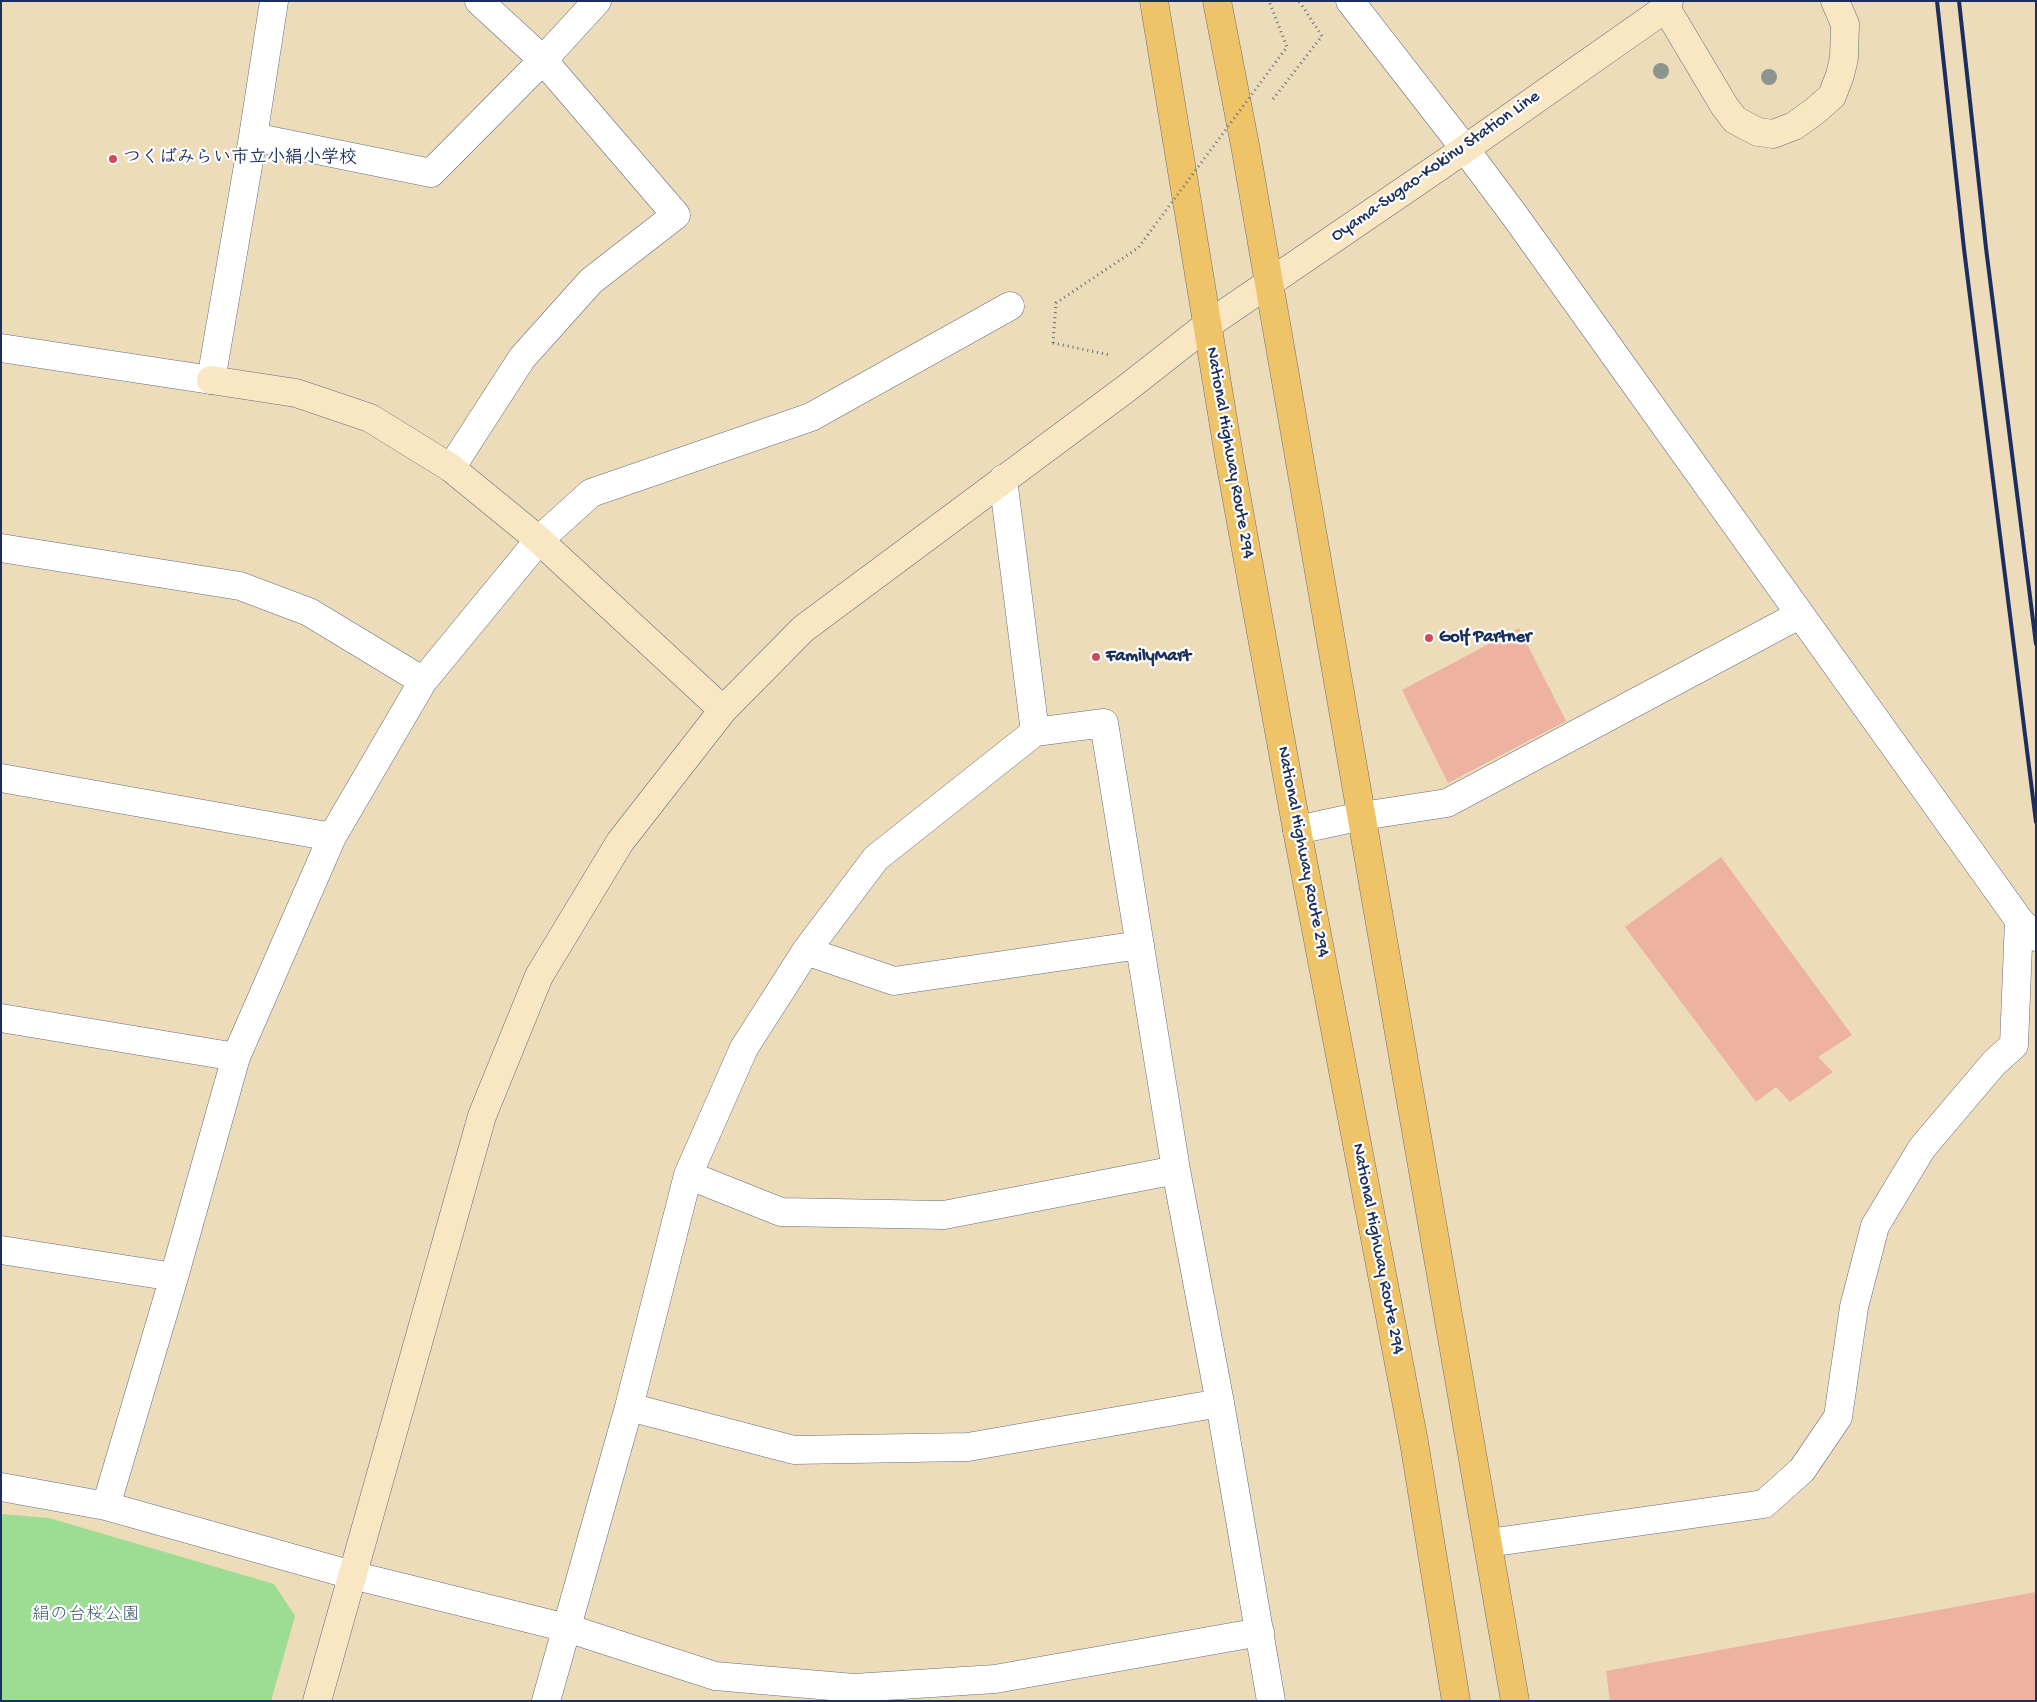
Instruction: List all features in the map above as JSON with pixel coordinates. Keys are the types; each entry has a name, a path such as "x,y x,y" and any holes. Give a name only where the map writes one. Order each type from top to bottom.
{"highway":[{"name":"National Highway Route 294","path":"1154,1 1206,326 1297,830 1414,1442 1456,1701"},
{"path":"1217,1 1269,282 1515,1701"}],"street":[{"path":"210,380 253,137 274,1"},
{"path":"451,468 522,358 591,281 676,215 543,60 479,1"},
{"path":"253,137 431,173 543,60 597,1"},
{"path":"1350,1 1465,148 2027,929 2014,1045 1994,1063 1922,1148 1875,1226 1854,1307 1838,1417 1802,1470 1764,1504 1488,1543"},
{"name":"Oyama-Sugao-Kokinu Station Line","path":"317,1701 482,1116 539,976 620,842 723,710 803,629 1127,388 1206,326 1465,148 1668,4 1725,107 1735,120 1758,132 1773,134 1794,126 1832,96 1844,58 1846,24 1835,1"},
{"path":"106,1506 174,1277 236,1057 332,837 424,681 539,540 591,493 811,417 1010,306"},
{"path":"1,348 296,393 370,418 451,468 539,540 723,710"},
{"path":"1003,479 1034,732"},
{"path":"1,548 240,586 309,612 424,681"},
{"path":"1297,830 1362,816 1447,802 1800,615"},
{"path":"546,1701 629,1407 688,1175 744,1048 806,951 876,858 1034,732 1104,723 1176,1170 1220,1403 1271,1701"},
{"path":"1,778 332,837"},
{"path":"806,951 894,982 1140,945"},
{"path":"1,1018 236,1057"},
{"path":"688,1175 781,1212 944,1215 1176,1170"},
{"path":"1,1250 174,1277"},
{"path":"629,1407 794,1450 968,1447 1220,1403"},
{"path":"1,1488 106,1506 352,1575 567,1628 715,1676 854,1688 995,1679 1260,1632"}],"path":[{"path":"1110,354 1053,343 1056,303 1138,248 1287,48 1269,1"},
{"path":"1273,99 1322,36 1299,1"}],"green space":[{"name":"絹の台桜公園","path":"1,1514 49,1518 274,1584 295,1616 271,1701 1,1701"}],"building":[{"path":"1519,628 1566,721 1448,783 1402,690"},
{"path":"1721,857 1852,1035 1818,1057 1833,1072 1790,1102 1776,1087 1756,1102 1625,927"},
{"path":"2036,1592 2036,1701 1610,1701 1606,1671"}],"railway":[{"path":"1937,1 1964,249 2036,822"},
{"path":"1959,1 1986,248 2036,644"}],"place":[{"name":"つくばみらい市立小絹小学校","path":"113,159"},
{"name":"Golf Partner","path":"1429,638"},
{"name":"FamilyMart","path":"1096,657"}]}
